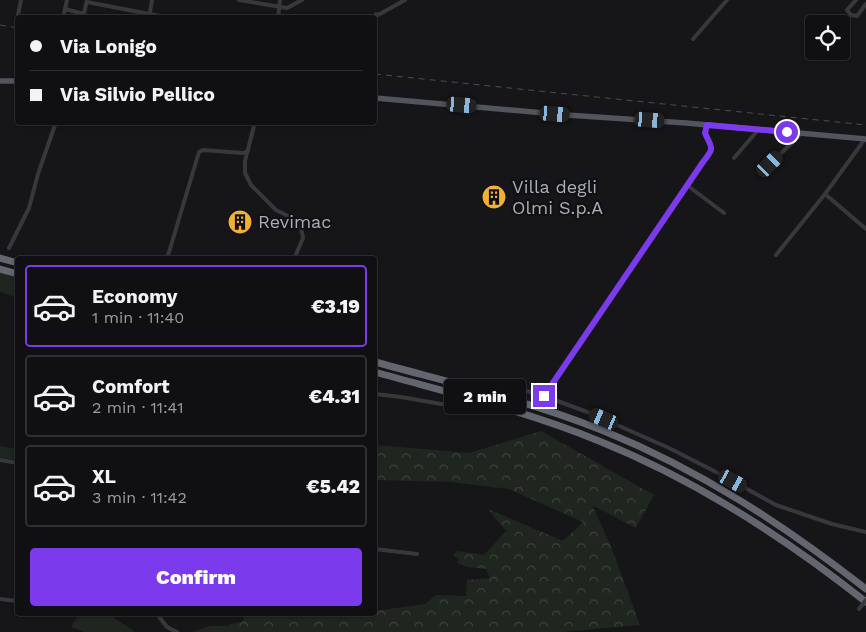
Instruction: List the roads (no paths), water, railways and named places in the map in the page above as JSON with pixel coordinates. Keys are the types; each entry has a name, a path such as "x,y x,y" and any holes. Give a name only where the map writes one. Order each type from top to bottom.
{"highway":[{"path":"0,258 15,262"},
{"path":"0,269 15,273"},
{"path":"377,363 532,406 581,422 636,445 674,463 741,501 785,529 866,589"},
{"path":"377,373 547,421 644,460 691,484 757,523 866,601"}],"main road":[{"path":"0,81 15,81"},
{"path":"377,98 865,139"}],"street":[{"path":"18,15 21,0"},
{"path":"64,15 68,0"},
{"path":"150,15 152,0"},
{"path":"239,0 287,8 302,0"},
{"path":"279,15 280,0"},
{"path":"376,14 378,16 405,0"},
{"path":"692,39 727,0"},
{"path":"856,0 847,10 851,15 857,16 866,4"},
{"path":"84,15 87,1 146,15"},
{"path":"65,10 81,15"},
{"path":"9,248 29,208 38,174 55,125"},
{"path":"254,125 245,161 245,173 251,185 276,210 294,219 300,227 303,238 295,256"},
{"path":"544,396 659,226 711,153 712,146 705,133 707,125"},
{"path":"734,158 758,130"},
{"path":"770,164 802,133"},
{"path":"776,255 825,194 865,139"},
{"path":"168,256 199,152 203,150 243,153 248,151 248,149"},
{"path":"688,186 724,212"},
{"path":"825,194 866,228"},
{"path":"489,387 497,384 507,385 544,396 608,420 669,448 776,505 832,524 866,532"},
{"path":"377,394 447,405 458,402"},
{"path":"0,460 15,462"},
{"path":"377,549 417,554"},
{"path":"0,599 15,601"},
{"path":"859,609 866,601"},
{"path":"159,616 167,626 177,632"}],"tunnel":[{"path":"458,402 489,387"}],"railway":[{"path":"0,25 15,28"},
{"path":"377,74 866,125"}],"place":[{"name":"Villa degli Olmi S.p.A","path":"494,197"},
{"name":"Revimac","path":"240,222"}]}
